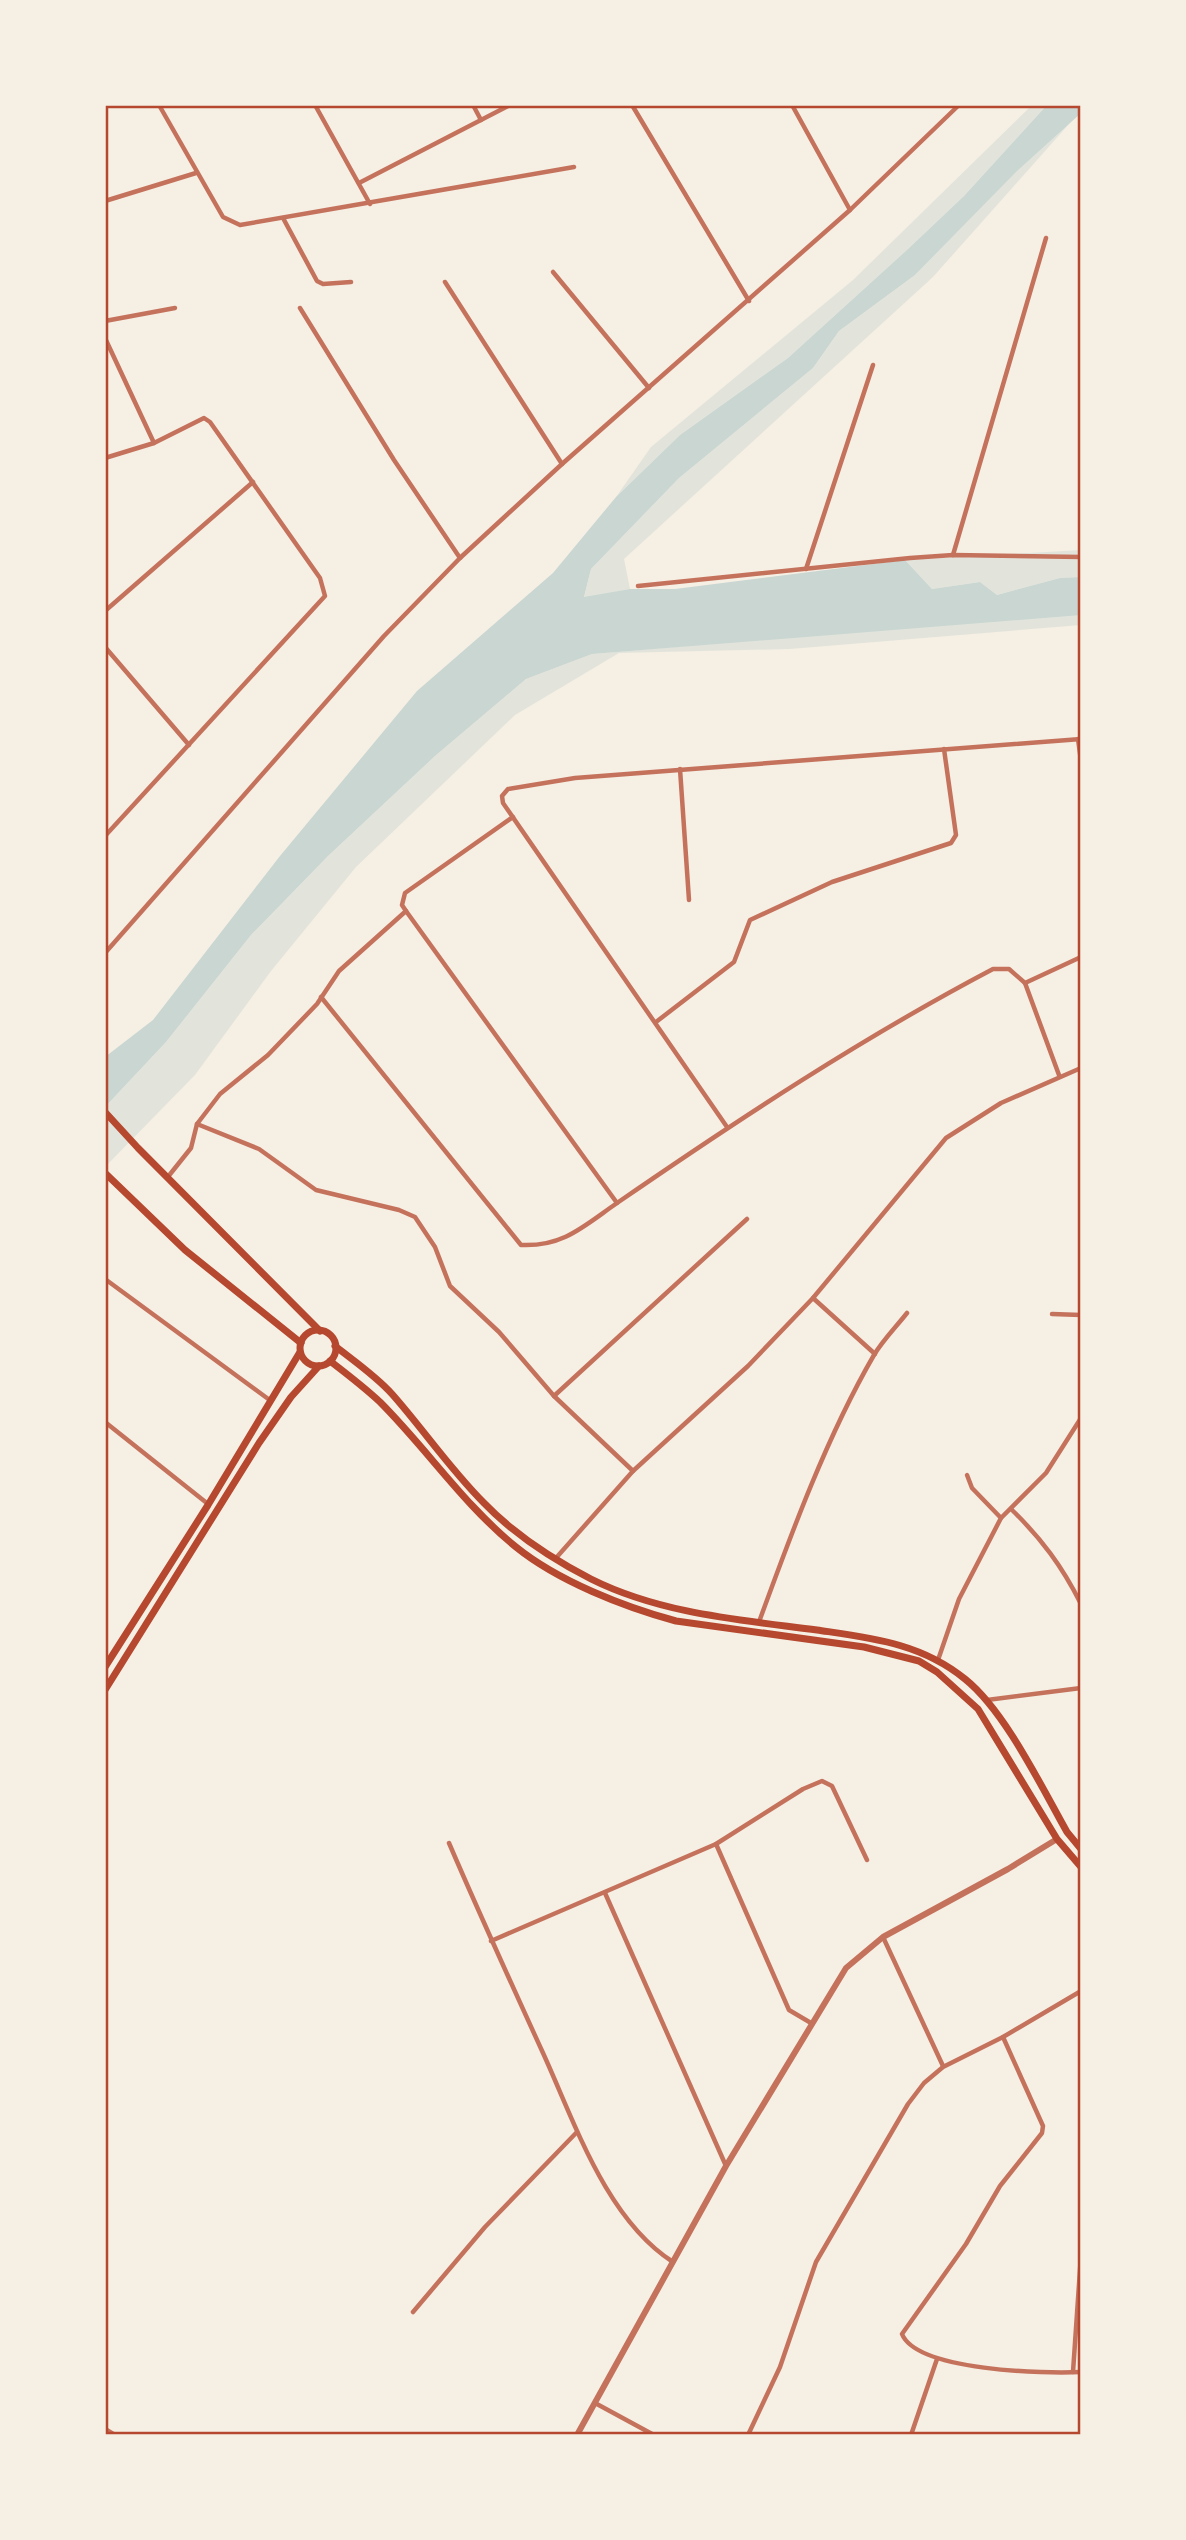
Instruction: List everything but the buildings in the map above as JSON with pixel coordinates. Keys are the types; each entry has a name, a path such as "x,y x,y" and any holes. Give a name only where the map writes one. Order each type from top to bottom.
{"main road":[{"path":"105,1112 320,1331 330,1335 335,1346 390,1391 485,1504 556,1558 590,1579 636,1598 709,1615 902,1644 938,1660 965,1679 987,1700 1067,1832 1081,1849"},
{"path":"107,1175 185,1250 300,1347 309,1363 319,1366"},
{"path":"105,1667 271,1402 306,1335 320,1331"},
{"path":"105,1690 290,1397 319,1366 330,1361 335,1346"},
{"path":"330,1361 380,1402 453,1486 517,1548 586,1587 652,1615 676,1621 864,1647 919,1661 937,1672 978,1709 1056,1839 1081,1867"}],"street":[{"path":"159,105 223,217 232,223 370,204 574,167"},
{"path":"315,105 370,204"},
{"path":"473,105 481,120"},
{"path":"359,183 510,105"},
{"path":"632,105 749,301"},
{"path":"792,105 850,210"},
{"path":"105,953 384,636 460,558 562,464 850,210 959,105"},
{"path":"105,201 196,173"},
{"path":"283,218 317,281 323,284 351,282"},
{"path":"953,555 1046,238"},
{"path":"553,272 649,388"},
{"path":"445,282 562,464"},
{"path":"105,321 175,308"},
{"path":"300,308 394,460 460,558"},
{"path":"105,338 154,443"},
{"path":"806,569 873,365"},
{"path":"105,458 154,443 204,418 253,482 320,578 325,596 105,836"},
{"path":"105,611 253,482"},
{"path":"638,586 953,555 1081,557"},
{"path":"105,647 189,745"},
{"path":"727,1127 513,817 502,796 508,789 575,778 1080,739 1081,761"},
{"path":"656,1022 734,962 750,920 832,882 951,843 956,835 944,749"},
{"path":"680,769 690,900"},
{"path":"513,817 405,893 401,905 617,1203"},
{"path":"167,1178 191,1149 197,1124 220,1094 268,1055 321,997 339,971 406,911"},
{"path":"1025,983 1081,957"},
{"path":"321,997 521,1245 536,1246 567,1239 727,1127 884,1029 993,969 1009,969 1025,983 1059,1075"},
{"path":"556,1558 633,1471 748,1366 813,1298 946,1138 1001,1102 1059,1075 1081,1068"},
{"path":"197,1124 259,1149 316,1190 399,1210 415,1217 435,1247 450,1286 499,1332 554,1396 633,1471"},
{"path":"554,1396 747,1219"},
{"path":"105,1279 271,1402"},
{"path":"813,1298 875,1354"},
{"path":"759,1622 804,1503 875,1354 907,1313"},
{"path":"1052,1314 1081,1315"},
{"path":"938,1660 959,1599 1000,1518 1046,1473 1081,1418"},
{"path":"105,1422 208,1505"},
{"path":"967,1475 972,1488 1000,1518"},
{"path":"1010,1509 1056,1558 1081,1604"},
{"path":"987,1700 1081,1688"},
{"path":"491,1941 716,1844 803,1788 822,1782 832,1786 867,1860"},
{"path":"577,2435 726,2166 846,1968 883,1937 1008,1869 1056,1839"},
{"path":"449,1843 577,2132 630,2224 650,2246 674,2263"},
{"path":"716,1844 789,2010 811,2022"},
{"path":"606,1893 726,2166"},
{"path":"883,1937 943,2067"},
{"path":"748,2435 780,2367 816,2262 908,2104 924,2082 943,2067 1003,2037 1081,1991"},
{"path":"1003,2037 1043,2126 1042,2133 1000,2186 966,2244 902,2334 907,2343 937,2359 978,2367 1081,2372"},
{"path":"413,2312 485,2227 577,2132"},
{"path":"1073,2372 1081,2255"},
{"path":"911,2435 937,2359"},
{"path":"595,2403 654,2435"},
{"path":"105,2430 115,2435"}],"shaded area":[{"path":"1032,105 1047,105 964,196 908,249 788,358 680,435 616,497 651,447 853,280"},
{"path":"1047,105 1081,105 1081,113 1017,171 915,275 839,331 813,368 679,478 591,569 584,597 630,589 675,589 905,560 932,589 980,582 997,595 1060,578 1081,577 1081,615 592,654 526,679 435,756 328,856 251,935 166,1042 105,1107 105,1057 153,1020 280,856 417,691 553,573 616,497 680,435 788,358 908,249 964,196"},
{"path":"1081,105 1077,115 933,277 624,559 630,589 584,598 591,569 679,478 813,368 839,331 915,275"},
{"path":"1081,550 1081,577 1060,578 997,595 980,582 932,589 905,560"},
{"path":"1081,613 1081,625 790,649 619,653 515,715 356,867 271,971 195,1075 105,1167 105,1107 166,1042 251,935 328,856 435,756 526,679 592,654"}]}
